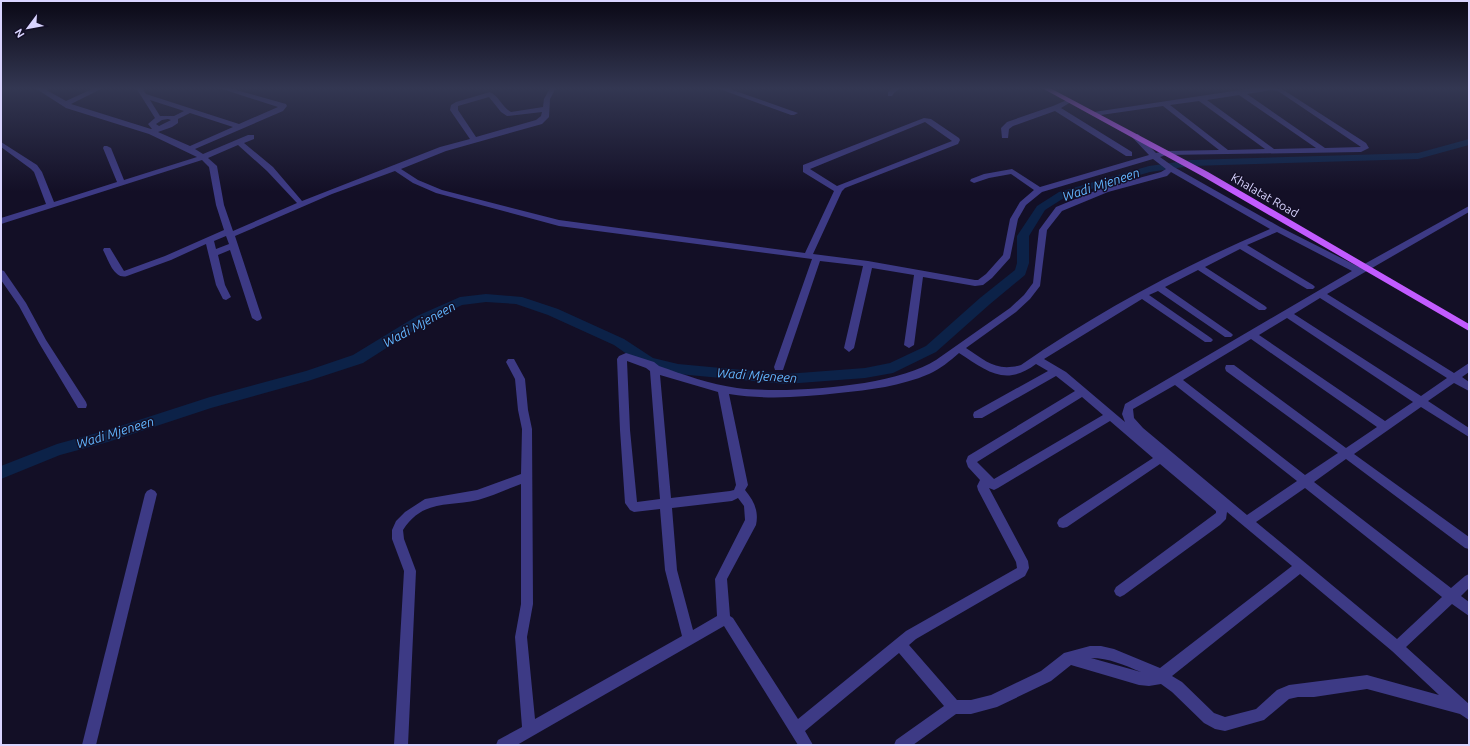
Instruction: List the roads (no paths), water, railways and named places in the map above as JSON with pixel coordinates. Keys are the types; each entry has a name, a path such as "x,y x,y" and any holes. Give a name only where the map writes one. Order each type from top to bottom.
{"main road":[{"name":"Khalatat Road","path":"1110,123 1205,174 1363,269 1469,328"}],"street":[{"path":"125,123 155,130 203,157 213,166 216,188 257,318"},
{"path":"154,123 152,124 155,130"},
{"path":"155,130 171,125 173,123"},
{"path":"227,123 240,127"},
{"path":"190,150 249,123"},
{"path":"463,123 474,140"},
{"path":"107,250 119,272 124,274 168,258 329,192 396,168 427,155 536,123"},
{"path":"838,190 806,170 806,167 917,123"},
{"path":"779,367 812,257 838,190 844,185 955,142 956,140 931,123"},
{"path":"1005,136 1005,128 1013,123"},
{"path":"1080,123 1129,154"},
{"path":"1188,123 1225,151"},
{"path":"1234,123 1272,151"},
{"path":"1284,123 1323,150"},
{"path":"396,168 404,175 420,184 456,196 543,220 591,228 868,264 975,283 984,281 1007,256 1014,219 1023,204 1039,190 1166,153 1361,150 1365,148 1363,145 1330,123"},
{"path":"1135,136 1154,156 1171,170 1277,229 1363,269"},
{"path":"1,221 203,157 251,137"},
{"path":"239,142 270,169 298,201"},
{"path":"1,144 34,167 38,172 51,205"},
{"path":"107,148 121,183"},
{"path":"723,389 742,485 739,490 732,496 639,507 632,505 625,430 622,359 626,357 650,365 655,369 723,389 768,393 834,390 907,378 932,368 1013,310 1027,298 1037,284 1042,230 1059,209 1105,190 1164,174 1171,170"},
{"path":"974,181 987,176 1012,171 1039,190"},
{"path":"1466,710 1397,647 1139,431 1128,417 1128,407 1363,269 1469,210"},
{"path":"959,348 985,366 1002,372 1015,371 1037,360 1066,340 1143,294 1240,245 1277,229"},
{"path":"209,240 214,252 220,287 226,297"},
{"path":"214,252 234,245"},
{"path":"1240,245 1310,287"},
{"path":"849,348 868,264"},
{"path":"1199,267 1262,308"},
{"path":"1,273 23,305 42,341 82,405"},
{"path":"909,345 919,273"},
{"path":"1159,287 1228,334"},
{"path":"1143,294 1208,340"},
{"path":"1320,294 1469,387"},
{"path":"1287,314 1469,434"},
{"path":"1252,335 1385,428"},
{"path":"1037,360 1056,371 1082,392 1221,509 1222,515 1120,591"},
{"path":"511,362 520,379 523,410 527,429 527,604 521,637 529,730"},
{"path":"1246,521 1385,428 1469,367"},
{"path":"1230,368 1469,544"},
{"path":"655,369 671,570 689,640"},
{"path":"978,415 1056,371"},
{"path":"1176,380 1469,610"},
{"path":"1082,392 972,459 972,464 991,484 995,484 1110,416"},
{"path":"1062,523 1160,459"},
{"path":"402,745 410,570 408,559 397,535 397,528 413,511 423,504 477,495 527,477"},
{"path":"796,730 911,635 929,623 1021,572 1023,568 1022,561 984,490 983,486 987,479"},
{"path":"724,620 721,579 752,519 750,505 739,490"},
{"path":"89,745 150,494"},
{"path":"1162,677 1301,566"},
{"path":"1397,647 1469,580"},
{"path":"503,745 724,620"},
{"path":"724,620 729,622 806,745"},
{"path":"900,644 954,707"},
{"path":"901,745 954,707 972,707 992,702 1046,676 1069,658 1090,652 1101,652 1121,658 1162,677 1177,687 1209,718 1215,722 1224,724 1259,715 1282,695 1289,692 1367,682 1466,710"}],"waterway":[{"name":"Wadi Mjeneen","path":"1,473 57,450 108,436 210,403 308,376 358,359 422,319 460,301 486,298 517,300 553,312 619,342 649,362 678,369 786,379 865,373 893,368 931,349 985,301 1021,272 1023,263 1023,236 1041,208 1063,194 1149,169 1191,163 1418,156 1469,142"}]}
